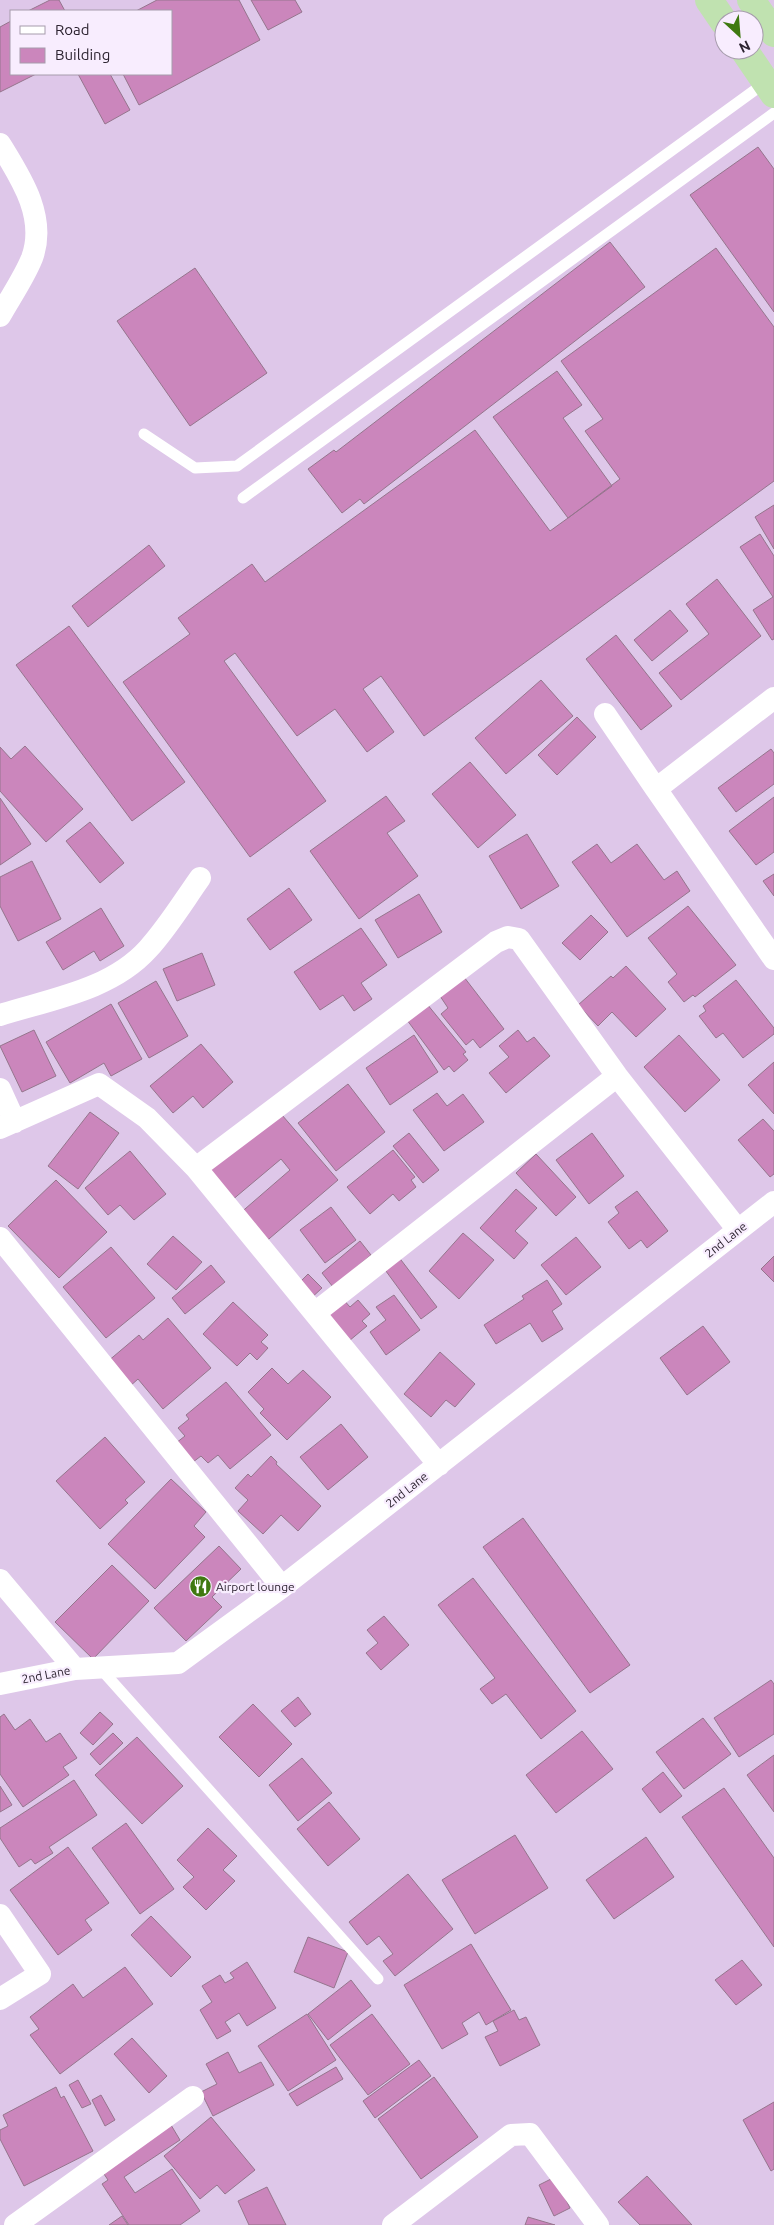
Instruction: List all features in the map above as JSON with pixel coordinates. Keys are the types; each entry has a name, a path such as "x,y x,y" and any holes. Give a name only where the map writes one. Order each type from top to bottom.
{"highway":[{"path":"751,0 774,32"},
{"path":"751,60 770,88"}],"street":[{"path":"0,144 30,196 37,228 32,258 0,316"},
{"path":"656,789 774,698"},
{"path":"605,714 774,959"},
{"path":"0,1015 98,985 125,968 147,950 200,878"},
{"path":"196,1168 496,942 508,937 520,939 617,1076 738,1230"},
{"path":"315,1313 617,1076"},
{"path":"0,1088 8,1125 99,1084 147,1118 196,1168 439,1465"},
{"name":"2nd Lane","path":"0,1684 75,1669 178,1663 282,1587 774,1202"},
{"path":"0,1238 282,1587"},
{"path":"0,1580 75,1669"},
{"path":"0,1915 40,1974 0,1999"},
{"path":"15,2225 193,2096"},
{"path":"393,2225 511,2135 530,2134 598,2225"}],"lane":[{"path":"144,434 195,468 237,466 770,88"},
{"path":"243,498 774,113"},
{"path":"100,1668 378,1979"}],"building":[{"path":"50,0 59,0 64,10 30,10"},
{"path":"157,0 239,0 260,40 139,105 124,75 172,75 172,10 138,10"},
{"path":"251,0 295,0 302,12 268,30"},
{"path":"10,22 10,75 34,75 0,92 0,27"},
{"path":"79,75 111,75 130,110 105,124"},
{"path":"758,147 774,169 774,312 690,195"},
{"path":"610,242 645,287 364,504 360,499 342,513 308,469 334,450 336,452"},
{"path":"716,248 774,327 774,481 424,736 381,676 363,689 394,732 367,752 335,709 297,736 235,653 224,661 326,801 250,857 123,682 190,634 178,618 252,564 265,582 475,430 550,531 568,518 620,479 585,431 603,419 561,361"},
{"path":"195,268 267,373 190,426 117,321"},
{"path":"557,371 582,405 563,418 612,486 568,518 493,417"},
{"path":"774,505 774,549 755,517"},
{"path":"760,534 774,556 774,639 772,640 753,610 773,597 740,547"},
{"path":"149,545 165,566 88,627 72,606"},
{"path":"717,579 761,636 681,700 659,673 709,634 686,604"},
{"path":"670,610 688,631 652,661 634,640"},
{"path":"69,626 185,782 132,821 16,665"},
{"path":"616,635 672,706 641,730 586,659"},
{"path":"541,680 573,716 506,774 475,738"},
{"path":"577,717 596,737 557,775 538,755"},
{"path":"25,746 83,809 46,842 0,791 0,747 11,759"},
{"path":"771,749 774,753 774,784 736,812 718,788"},
{"path":"470,762 516,815 478,848 432,794"},
{"path":"386,796 405,821 387,833 418,876 359,919 310,851"},
{"path":"774,797 774,852 756,865 729,831"},
{"path":"0,798 31,844 0,865"},
{"path":"90,822 124,863 100,883 66,841"},
{"path":"527,834 559,886 521,909 489,856"},
{"path":"597,844 611,863 637,844 664,880 677,871 690,891 627,937 572,862"},
{"path":"32,861 61,919 18,941 0,906 0,877"},
{"path":"774,874 774,896 763,881"},
{"path":"289,888 312,920 270,950 247,919"},
{"path":"419,894 442,932 398,958 375,920"},
{"path":"688,906 736,965 695,997 693,995 684,1002 668,982 677,974 648,938"},
{"path":"101,908 124,946 100,961 94,951 63,970 46,942"},
{"path":"591,915 608,932 580,960 562,943"},
{"path":"361,928 387,965 361,983 372,999 354,1011 343,995 320,1010 294,972"},
{"path":"202,953 215,985 177,1001 163,969"},
{"path":"626,966 666,1009 636,1037 612,1012 598,1026 578,1005 611,976 613,978"},
{"path":"464,977 504,1029 480,1048 473,1039 466,1045 441,1014 448,1008 440,996"},
{"path":"736,980 774,1028 774,1034 743,1058 723,1033 716,1038 699,1016 706,1011 703,1006"},
{"path":"156,981 188,1036 149,1058 118,1003"},
{"path":"111,1004 142,1059 111,1076 104,1063 70,1083 46,1042"},
{"path":"427,1004 466,1052 463,1054 468,1060 454,1072 449,1066 444,1070 407,1020"},
{"path":"34,1030 56,1076 22,1092 0,1046"},
{"path":"518,1030 527,1042 534,1037 550,1056 506,1093 489,1073 509,1057 499,1046"},
{"path":"414,1035 438,1072 390,1105 366,1068"},
{"path":"679,1035 720,1080 685,1112 644,1067"},
{"path":"201,1044 233,1082 203,1108 193,1096 173,1113 150,1086"},
{"path":"774,1062 774,1114 748,1085"},
{"path":"348,1084 385,1132 336,1171 298,1123"},
{"path":"437,1093 447,1106 463,1094 484,1122 444,1151 413,1110"},
{"path":"90,1112 119,1133 78,1189 48,1166"},
{"path":"282,1115 338,1180 263,1244 238,1215 290,1170 281,1159 231,1201 205,1172"},
{"path":"763,1119 774,1131 774,1174 770,1177 738,1140"},
{"path":"409,1133 439,1170 423,1183 393,1146"},
{"path":"592,1133 624,1176 589,1204 556,1160"},
{"path":"393,1150 415,1177 411,1180 416,1187 399,1201 393,1194 370,1214 347,1187"},
{"path":"130,1151 166,1194 134,1220 120,1205 108,1215 85,1188"},
{"path":"536,1154 576,1197 556,1216 516,1173"},
{"path":"56,1180 107,1232 59,1278 8,1226"},
{"path":"516,1189 537,1208 515,1231 528,1243 514,1259 480,1228"},
{"path":"637,1191 668,1231 647,1248 641,1240 629,1249 608,1222 619,1213 615,1207"},
{"path":"331,1207 356,1240 325,1263 300,1230"},
{"path":"463,1233 494,1260 459,1299 429,1271"},
{"path":"173,1236 202,1262 176,1290 147,1264"},
{"path":"576,1237 601,1267 566,1295 541,1265"},
{"path":"360,1241 371,1255 333,1287 322,1273"},
{"path":"111,1247 155,1298 106,1338 63,1287"},
{"path":"398,1256 437,1307 421,1319 383,1267"},
{"path":"774,1256 774,1282 761,1269"},
{"path":"211,1265 225,1282 185,1314 172,1298"},
{"path":"308,1274 322,1288 308,1301 295,1287"},
{"path":"547,1280 562,1304 552,1311 563,1329 542,1342 530,1323 496,1344 484,1325 524,1299 522,1296"},
{"path":"394,1295 420,1330 386,1355 370,1332 386,1320 376,1307"},
{"path":"342,1298 350,1307 358,1300 370,1314 362,1321 367,1326 349,1341 324,1313"},
{"path":"233,1302 268,1335 261,1342 268,1348 257,1360 250,1353 237,1366 203,1334"},
{"path":"168,1318 211,1368 163,1409 138,1379 129,1387 107,1362 139,1335 143,1340"},
{"path":"703,1326 730,1362 687,1395 660,1358"},
{"path":"440,1352 475,1384 455,1407 446,1400 431,1417 404,1394"},
{"path":"272,1368 288,1384 303,1370 331,1397 287,1440 260,1413 264,1409 248,1392"},
{"path":"226,1382 271,1435 230,1469 218,1455 208,1463 201,1456 193,1462 176,1443 185,1436 178,1428 189,1419 186,1415"},
{"path":"341,1424 368,1457 328,1490 300,1457"},
{"path":"105,1437 145,1482 125,1500 128,1503 100,1529 56,1481"},
{"path":"271,1456 277,1462 276,1464 321,1506 298,1531 281,1515 263,1534 238,1511 248,1500 235,1488 248,1474 251,1477"},
{"path":"171,1479 206,1512 194,1526 205,1537 155,1589 108,1544"},
{"path":"523,1518 630,1665 590,1693 483,1547"},
{"name":"Airport lounge","path":"219,1546 241,1569 212,1597 222,1607 186,1641 154,1608"},
{"path":"112,1565 149,1601 93,1659 55,1622"},
{"path":"473,1578 576,1711 541,1739 506,1694 492,1704 480,1689 495,1678 438,1605"},
{"path":"384,1616 409,1645 381,1670 366,1653 378,1643 367,1630"},
{"path":"771,1680 774,1684 774,1734 739,1757 714,1718"},
{"path":"298,1697 311,1714 295,1727 281,1711"},
{"path":"253,1704 292,1744 259,1777 219,1737"},
{"path":"100,1712 113,1724 93,1745 80,1733"},
{"path":"4,1714 15,1730 30,1719 46,1742 60,1733 77,1758 63,1767 69,1775 23,1807 0,1774 0,1717"},
{"path":"703,1718 731,1754 684,1789 656,1752"},
{"path":"582,1731 613,1769 556,1813 526,1775"},
{"path":"113,1733 123,1743 100,1765 90,1754"},
{"path":"137,1737 183,1786 142,1824 95,1775"},
{"path":"774,1755 774,1812 747,1775"},
{"path":"302,1758 332,1793 298,1821 269,1785"},
{"path":"663,1772 682,1796 660,1813 642,1789"},
{"path":"74,1780 97,1815 49,1847 53,1853 35,1864 31,1859 19,1867 0,1838 0,1828"},
{"path":"0,1786 12,1805 0,1812"},
{"path":"724,1788 774,1858 774,1947 682,1817"},
{"path":"329,1802 360,1839 328,1866 297,1829"},
{"path":"126,1823 174,1889 140,1914 92,1848"},
{"path":"208,1828 237,1856 223,1870 235,1881 206,1910 183,1887 194,1877 177,1860"},
{"path":"515,1835 548,1888 475,1934 442,1880"},
{"path":"646,1837 674,1877 614,1919 586,1880"},
{"path":"68,1847 109,1903 85,1920 92,1930 58,1955 10,1890"},
{"path":"408,1874 453,1929 395,1976 383,1961 393,1954 379,1936 367,1945 349,1922"},
{"path":"151,1916 191,1957 171,1977 131,1935"},
{"path":"308,1937 348,1952 334,1988 294,1972"},
{"path":"471,1944 511,2010 486,2025 479,2012 462,2023 468,2034 442,2049 404,1985"},
{"path":"742,1960 762,1985 736,2005 715,1980"},
{"path":"247,1962 276,2008 247,2026 239,2013 225,2022 231,2031 217,2039 200,2010 212,2002 202,1986 220,1975 225,1983 234,1978 230,1973"},
{"path":"125,1967 153,2004 60,2074 30,2035 39,2029 30,2017 73,1984 83,1998"},
{"path":"351,1980 371,2006 328,2040 308,2014"},
{"path":"514,2010 519,2020 526,2017 540,2045 500,2066 485,2037 498,2031 493,2021"},
{"path":"307,2014 336,2060 288,2091 258,2046"},
{"path":"372,2014 410,2064 368,2095 330,2045"},
{"path":"132,2038 167,2076 149,2093 114,2054"},
{"path":"228,2052 239,2073 261,2062 274,2085 213,2116 201,2092 217,2084 206,2064"},
{"path":"419,2060 431,2076 375,2118 363,2101"},
{"path":"336,2067 343,2079 297,2106 289,2094"},
{"path":"434,2077 478,2137 421,2179 378,2119"},
{"path":"78,2080 91,2104 82,2108 69,2085"},
{"path":"56,2087 61,2098 64,2096 93,2151 24,2186 0,2139 0,2130 8,2126 3,2115"},
{"path":"101,2095 115,2120 105,2126 92,2100"},
{"path":"774,2102 774,2169 771,2171 743,2120"},
{"path":"211,2117 255,2170 225,2194 217,2185 200,2199 164,2156"},
{"path":"171,2125 180,2140 124,2177 135,2193 172,2169 200,2211 180,2225 129,2225 102,2184 108,2180 102,2171"},
{"path":"647,2176 692,2225 640,2225 618,2202"},
{"path":"555,2177 570,2208 554,2216 539,2185"},
{"path":"267,2187 286,2225 249,2225 238,2201"},
{"path":"122,2216 128,2225 109,2225"},
{"path":"528,2217 555,2225 525,2225"}],"place":[{"name":"Airport lounge","path":"200,1587"}]}
